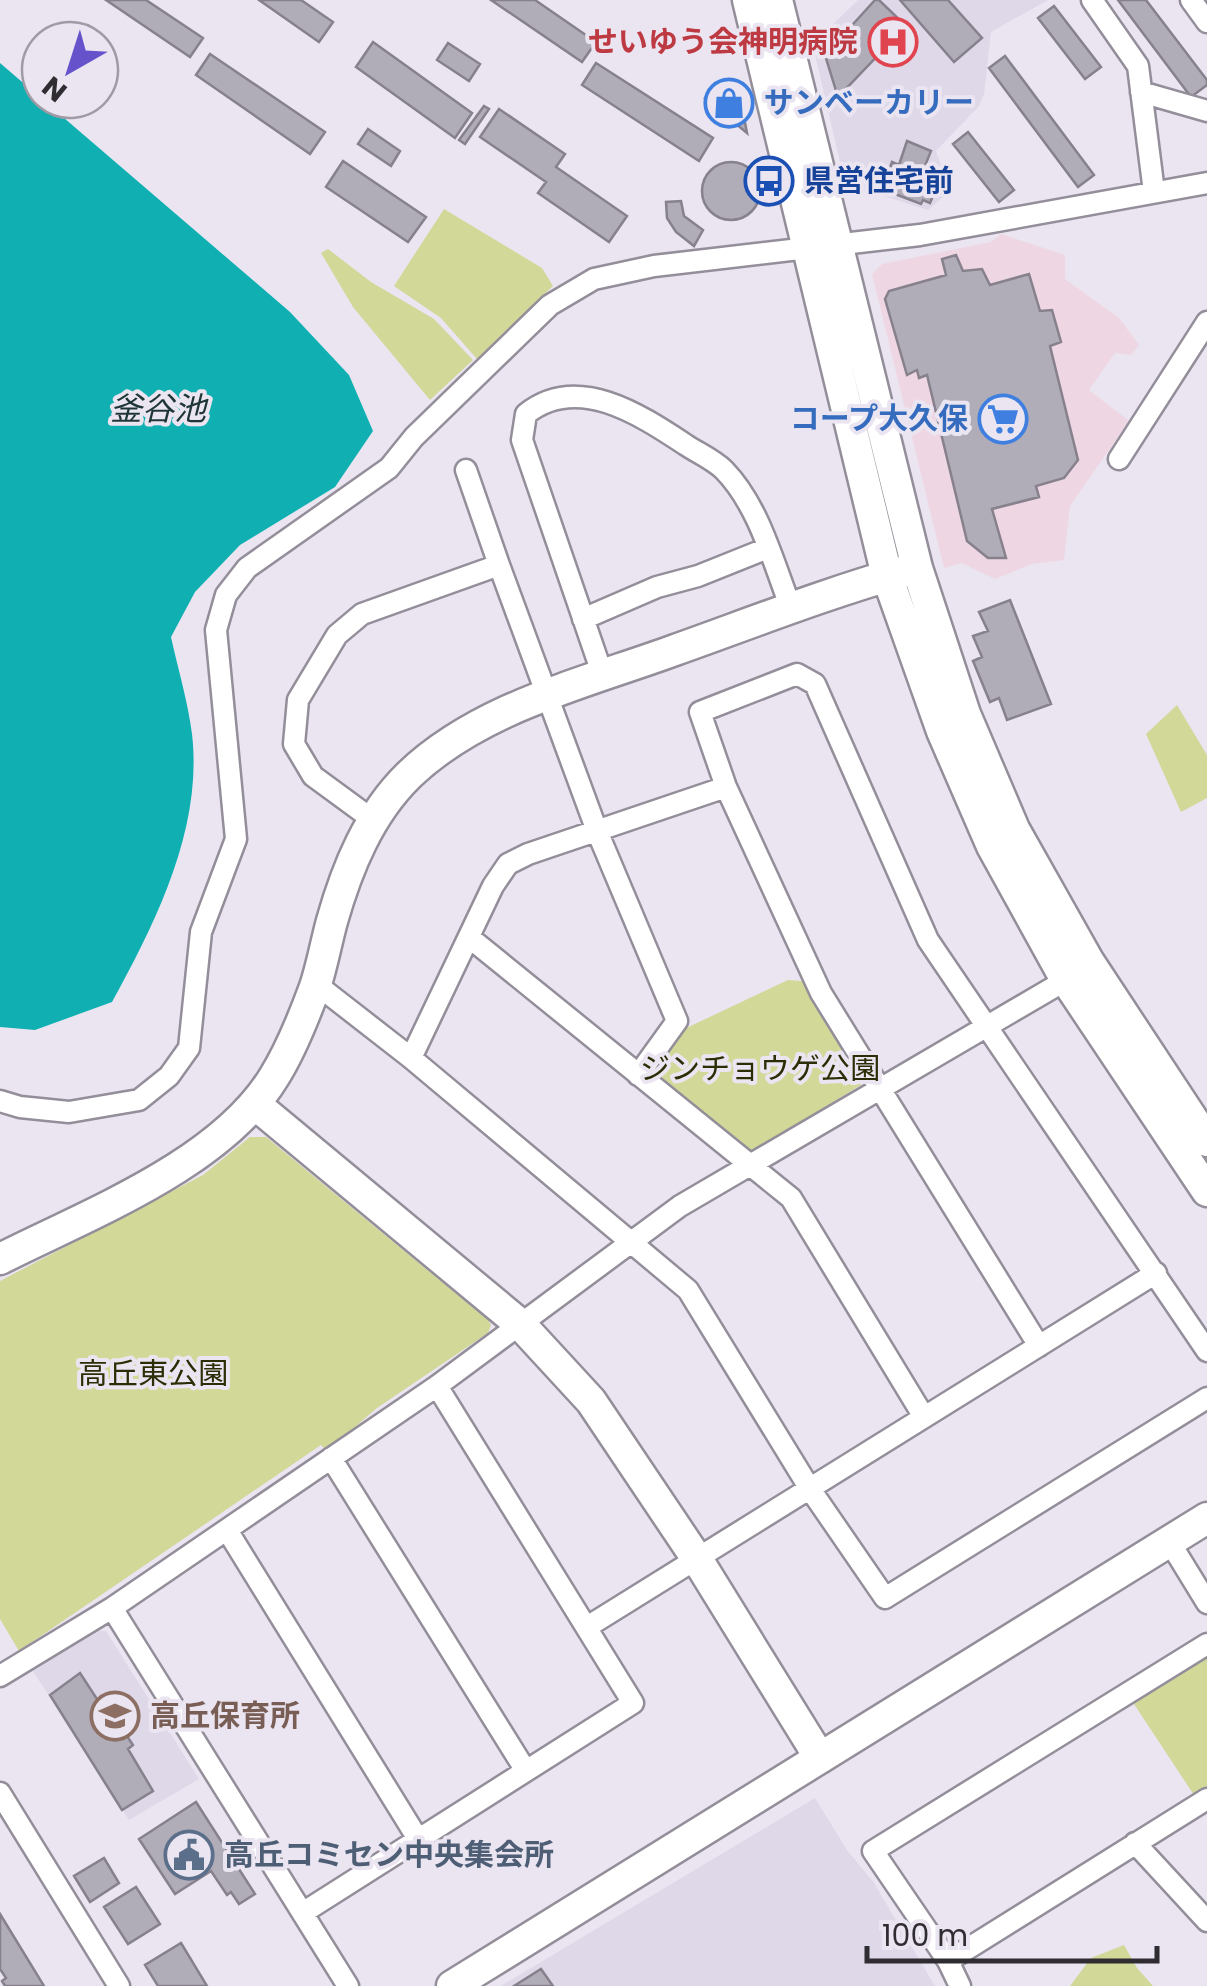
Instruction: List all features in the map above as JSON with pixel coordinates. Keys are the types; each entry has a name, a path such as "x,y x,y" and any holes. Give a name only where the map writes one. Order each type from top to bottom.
{"street":[{"path":"748,0 824,247"},
{"path":"776,0 824,247 942,732 992,846 1066,980 1207,1191"},
{"path":"1092,0 1138,66 1154,192"},
{"path":"1190,0 1207,22"},
{"path":"1141,92 1207,111"},
{"path":"0,1101 69,1112 139,1100 169,1076 189,1048 200,932 236,839 216,630 226,595 247,568 389,468 414,437 550,305 594,278 654,266 920,235 1207,183"},
{"path":"1119,459 1207,322"},
{"path":"603,676 522,440 526,414 542,402 569,395 608,402 651,422 723,470 752,511 792,608"},
{"path":"466,470 597,830 677,1021 638,1075"},
{"path":"583,619 657,586 698,576 768,548"},
{"path":"373,820 314,776 294,744 298,700 337,635 362,614 499,565"},
{"path":"0,1260 180,1167 216,1144 254,1104 289,1049 316,984 350,864 373,820 407,778 438,750 501,714 902,572"},
{"path":"902,572 1014,829 1089,962 1207,1141"},
{"path":"1039,1346 821,993 726,787 700,712 798,674 815,684 928,940 1207,1351"},
{"path":"411,1058 493,886 508,864 726,787"},
{"path":"470,938 791,1198 924,1418"},
{"path":"0,1676 112,1608 437,1386 680,1206 1066,980"},
{"path":"316,984 411,1058 688,1290 810,1488 884,1598 1207,1398"},
{"path":"254,1104 521,1325 592,1402 697,1559 820,1758"},
{"path":"587,1626 1156,1273"},
{"path":"304,1912 633,1703 437,1386"},
{"path":"331,1458 526,1771"},
{"path":"452,1986 1207,1518"},
{"path":"226,1530 418,1840"},
{"path":"1169,1541 1207,1604"},
{"path":"112,1608 348,1986"},
{"path":"960,1986 948,1961 873,1850 1207,1644"},
{"path":"0,1793 119,1986"},
{"path":"948,1961 1207,1799"},
{"path":"1135,1844 1207,1922"}],"shaded area":[{"path":"858,0 1048,0 991,32 984,94 979,106 936,151 950,191 928,210 845,184 814,50 832,25"},
{"path":"1001,234 1065,255 1065,279 1119,318 1139,345 1131,355 1115,353 1089,390 1129,421 1070,506 1064,560 1032,564 995,579 962,563 944,568 872,274 882,264 991,242"},
{"path":"97,1631 106,1631 199,1779 129,1820 33,1671"},
{"path":"815,1798 847,1850 874,1883 935,1986 501,1986"}],"green space":[{"path":"444,209 542,268 553,286 477,359 441,318 394,286"},
{"path":"328,249 371,282 434,319 473,360 430,400 353,307 321,253"},
{"path":"1177,705 1207,755 1207,798 1181,812 1146,734"},
{"name":"ジンチョウゲ公園","path":"788,980 802,981 864,1083 754,1151 741,1146 653,1077 649,1067 680,1031"},
{"name":"高丘東公園","path":"250,1137 266,1137 488,1320 488,1333 377,1408 327,1451 321,1445 19,1651 0,1619 0,1281 203,1175"},
{"path":"1207,1653 1207,1787 1194,1795 1132,1701"},
{"path":"1124,1945 1153,1986 1070,1986 1091,1958"}],"water":[{"name":"釜谷池","path":"0,63 20,80 20,120 66,120 290,312 349,375 373,431 335,487 240,545 195,592 171,637 192,734 190,804 183,839 160,907 112,1002 35,1030 0,1027"}],"building":[{"path":"106,0 146,0 203,38 190,57"},
{"path":"259,0 301,0 333,22 319,42"},
{"path":"491,0 535,0 596,42 582,62"},
{"path":"875,0 906,26 838,97 825,55"},
{"path":"900,0 948,0 982,38 954,62"},
{"path":"1118,0 1146,0 1207,85 1191,97"},
{"path":"1054,6 1101,67 1085,79 1038,18"},
{"path":"373,42 472,113 455,138 356,67"},
{"path":"448,43 480,64 469,81 437,60"},
{"path":"210,54 325,132 310,154 196,75"},
{"path":"1005,56 1094,175 1078,187 989,68"},
{"path":"596,63 713,138 699,161 582,85"},
{"path":"723,84 739,91 747,133 705,98 714,87"},
{"path":"484,106 489,109 465,144 459,140"},
{"path":"499,109 565,154 556,167 627,216 609,242 538,193 546,182 480,137"},
{"path":"368,129 400,151 391,166 358,144"},
{"path":"968,132 1014,190 999,202 953,144"},
{"path":"907,141 931,151 920,178 938,184 930,203 923,200 921,204 887,191 891,180 886,179 892,162 899,165"},
{"path":"343,161 426,217 408,242 326,187"},
{"path":"731,162 752,170 760,191 752,212 731,220 710,212 702,191 710,170"},
{"path":"681,201 684,216 703,230 694,246 676,232 667,218 666,202"},
{"name":"コープ大久保","path":"956,255 963,271 982,269 990,285 1029,274 1040,311 1052,310 1061,342 1050,346 1078,460 1064,478 1036,486 1039,497 992,509 1006,558 988,558 967,541 927,375 919,378 917,370 907,375 885,299 889,291 946,275 942,259"},
{"path":"1010,600 1051,704 1007,720 999,698 990,702 973,661 982,657 973,636 988,631 979,612"},
{"path":"80,1673 121,1736 125,1733 133,1745 128,1749 153,1791 122,1810 50,1695"},
{"name":"高丘コミセン中央集会所","path":"196,1802 255,1894 239,1904 231,1892 227,1895 211,1871 175,1894 139,1839"},
{"path":"104,1858 119,1883 90,1902 74,1876"},
{"path":"136,1887 160,1924 128,1944 104,1907"},
{"path":"0,1914 44,1986 5,1986 2,1981 6,1978 0,1969"},
{"path":"181,1943 207,1986 158,1986 145,1965"},
{"path":"541,1969 553,1986 514,1986"}],"place":[{"name":"せいゆう会神明病院","path":"893,42"},
{"name":"サンベーカリー","path":"729,103"},
{"name":"県営住宅前","path":"769,181"},
{"name":"コープ大久保","path":"1003,419"},
{"name":"高丘保育所","path":"115,1716"},
{"name":"高丘コミセン中央集会所","path":"189,1855"}]}
